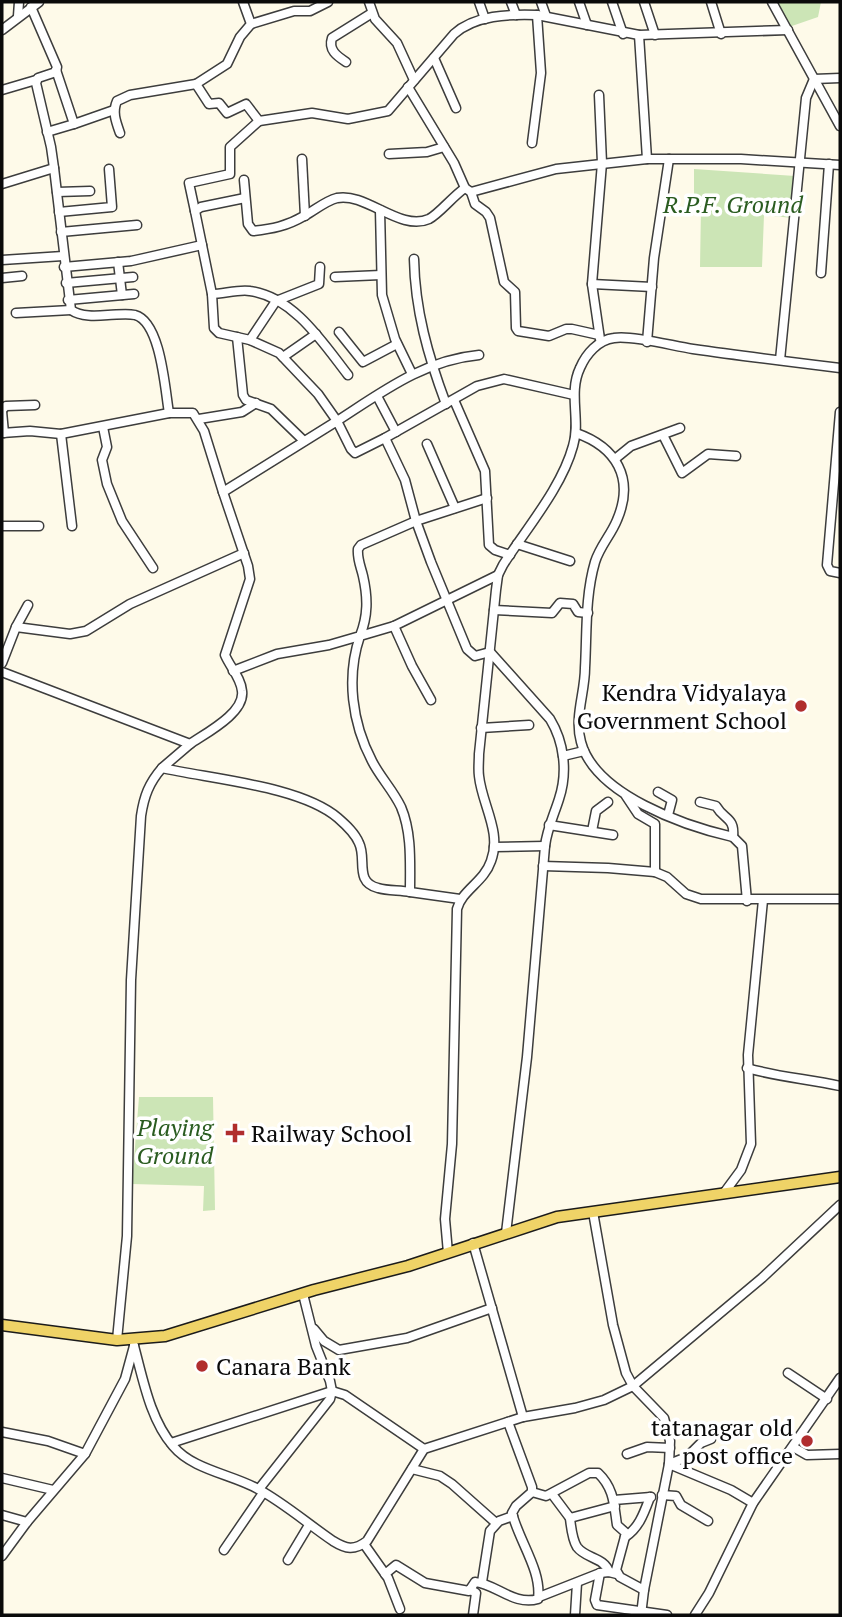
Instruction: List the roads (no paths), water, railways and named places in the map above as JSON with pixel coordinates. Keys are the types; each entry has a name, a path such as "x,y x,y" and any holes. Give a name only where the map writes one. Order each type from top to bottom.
{"main road":[{"path":"2,1325 134,1343 185,1331 448,1253 557,1217 840,1177"}],"street":[{"path":"18,16 19,2"},
{"path":"2,30 40,2"},
{"path":"243,2 251,24"},
{"path":"120,133 114,110 117,101 123,97 196,84 227,64 251,24 294,12 310,11 328,2"},
{"path":"369,2 381,27 397,43 411,84 477,207 490,218 504,282 515,292 515,324 518,331 549,336 572,329 600,339 647,342 840,368"},
{"path":"479,2 485,19"},
{"path":"511,2 516,15"},
{"path":"532,144 541,73 541,2"},
{"path":"579,2 587,24"},
{"path":"612,2 623,34"},
{"path":"644,2 655,34"},
{"path":"711,2 721,34"},
{"path":"772,2 840,126"},
{"path":"31,7 57,70 74,124"},
{"path":"346,62 334,52 330,42 332,38 372,13"},
{"path":"574,395 504,379 477,386 385,439 355,453 329,406 283,357 266,346 219,333 214,328 212,294 189,183 230,174 230,148 259,121 312,113 341,119 381,114 393,108 463,26 485,19 541,15 623,34 639,35 788,30"},
{"path":"639,35 647,159"},
{"path":"434,58 456,108"},
{"path":"2,90 36,80 57,70"},
{"path":"814,79 840,78"},
{"path":"780,360 798,162 806,97 814,79"},
{"path":"36,80 54,168 71,310 76,314 97,316 136,315 144,320 152,332 159,353 169,413"},
{"path":"196,84 209,104 219,103 225,112 229,113 246,104 259,121"},
{"path":"448,1253 445,1219 452,1144 457,909 460,899 485,874 492,860 494,847 493,826 479,777 481,728 498,575 563,472 576,433 575,380 600,339 592,284 602,163 599,94"},
{"path":"47,132 114,110"},
{"path":"388,154 444,147"},
{"path":"302,159 305,216"},
{"path":"647,342 660,211 669,159"},
{"path":"244,180 248,224 253,231 275,229 339,198 348,198 405,220 418,222 437,214 449,200 468,190 556,169 602,163 669,159 840,165"},
{"path":"821,273 829,164"},
{"path":"2,184 54,168"},
{"path":"59,212 112,207 109,169"},
{"path":"57,192 90,191"},
{"path":"195,211 201,207 245,198"},
{"path":"380,210 381,275 386,315 412,374"},
{"path":"61,232 137,225"},
{"path":"64,267 118,262 202,245"},
{"path":"2,260 63,256"},
{"path":"414,259 416,306 431,365 481,457 485,471 489,545 510,555"},
{"path":"118,262 122,295"},
{"path":"250,340 276,301 319,284 320,267"},
{"path":"335,277 381,275"},
{"path":"2,278 22,276"},
{"path":"66,283 133,277"},
{"path":"592,284 652,287"},
{"path":"212,294 247,290 276,301 303,320 348,375"},
{"path":"68,300 134,294"},
{"path":"16,313 71,310"},
{"path":"339,332 363,362 397,344"},
{"path":"283,357 316,334"},
{"path":"237,337 243,395 250,403 271,409 304,441"},
{"path":"223,492 412,374 461,356 479,355"},
{"path":"377,396 396,432"},
{"path":"199,419 242,412 256,403"},
{"path":"35,405 6,406 2,411 3,433 30,431 61,434 169,413 193,413 199,419 250,579 225,655 242,690 238,708 162,768 151,780 144,797 131,980 127,1236 117,1340"},
{"path":"840,412 827,565 830,571 840,573"},
{"path":"103,427 107,447 102,460 107,484 122,521 153,568"},
{"path":"615,459 631,446 680,428"},
{"path":"576,433 595,440 606,448 615,459 623,486 623,499 617,522 595,561 579,712 580,740 595,768 626,796 638,814 655,824 655,873"},
{"path":"61,434 72,526"},
{"path":"663,435 682,473 708,454 736,456"},
{"path":"385,439 405,481 416,521 446,601 471,655 480,656 490,652"},
{"path":"427,444 455,508"},
{"path":"410,892 406,823 391,790 371,760 353,698 353,656 367,607 358,549 416,521 487,498"},
{"path":"2,526 39,526"},
{"path":"517,544 570,561"},
{"path":"16,627 70,634 86,631 130,604 244,554"},
{"path":"233,671 277,654 394,626 498,575"},
{"path":"494,610 552,613 565,601 572,604 578,612 588,613"},
{"path":"2,663 28,605"},
{"path":"394,626 431,700"},
{"path":"490,652 550,719 561,740 563,756 561,795 545,846 527,1057 506,1233"},
{"path":"2,671 190,744"},
{"path":"481,728 529,725"},
{"path":"563,756 584,751"},
{"path":"162,768 260,787 316,804 335,816 358,841 362,850 362,872 370,885 460,899"},
{"path":"658,792 672,800 668,815"},
{"path":"626,796 707,831 733,837 741,846 747,901"},
{"path":"592,831 596,811 608,802"},
{"path":"700,802 716,806 721,814 731,820 734,827 733,837"},
{"path":"550,825 613,835"},
{"path":"494,847 545,846"},
{"path":"543,866 655,873 667,877 686,894 701,899 840,899"},
{"path":"724,1193 741,1170 751,1144 747,1068 763,900"},
{"path":"747,1068 779,1077 840,1086"},
{"path":"134,1343 156,1416 170,1443 180,1454 261,1491 343,1548 351,1549 364,1544 381,1522 424,1449 523,1417 604,1400 634,1386 762,1278 840,1205"},
{"path":"593,1212 613,1325 626,1373 634,1386 664,1418 668,1428 669,1464 641,1613"},
{"path":"473,1243 523,1417"},
{"path":"224,1550 261,1491 330,1399 332,1391 303,1294"},
{"path":"312,1327 324,1341 339,1350 407,1338 492,1308"},
{"path":"2,1556 85,1454 125,1379 134,1343"},
{"path":"788,1373 827,1399"},
{"path":"695,1615 714,1584 753,1503 840,1378"},
{"path":"170,1443 332,1391 345,1395 424,1449"},
{"path":"508,1422 532,1492 542,1496 552,1494 593,1472 602,1477 615,1503 616,1523 625,1530 613,1573"},
{"path":"2,1432 48,1441 85,1454"},
{"path":"669,1464 687,1457 701,1443 711,1439"},
{"path":"627,1454 647,1447 670,1448"},
{"path":"793,1447 807,1455 840,1454"},
{"path":"669,1464 716,1483 753,1503"},
{"path":"412,1469 440,1476 496,1523"},
{"path":"2,1478 53,1490"},
{"path":"532,1492 513,1509 513,1516 535,1574 539,1597"},
{"path":"552,1494 570,1518 578,1548 606,1564 613,1573 644,1590"},
{"path":"570,1518 615,1503 676,1496 681,1505 708,1521"},
{"path":"625,1537 642,1517 650,1497"},
{"path":"2,1515 27,1522"},
{"path":"482,1582 490,1531 496,1523 513,1516"},
{"path":"288,1560 309,1525"},
{"path":"364,1544 385,1574 400,1609"},
{"path":"385,1574 396,1565 425,1583 475,1591 473,1615"},
{"path":"471,1590 475,1582 482,1582 500,1593 536,1601 539,1597 600,1573 613,1573"},
{"path":"600,1573 595,1600 597,1605 667,1615"},
{"path":"576,1615 577,1583"}],"place":[{"name":"Kendra Vidyalaya Government School","path":"801,706"},
{"name":"Railway School","path":"235,1133"},
{"name":"Canara Bank","path":"202,1366"},
{"name":"tatanagar old post office","path":"807,1441"}],"park label":[{"name":"R.P.F. Ground","path":"733,204"},
{"name":"Playing Ground","path":"175,1141"}]}
